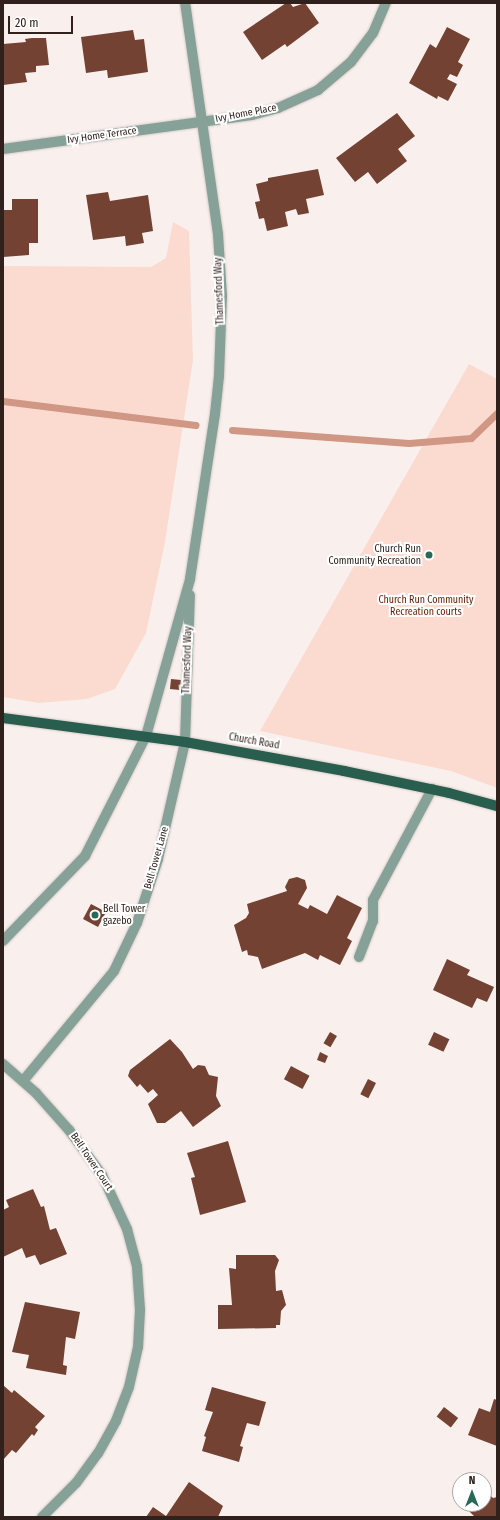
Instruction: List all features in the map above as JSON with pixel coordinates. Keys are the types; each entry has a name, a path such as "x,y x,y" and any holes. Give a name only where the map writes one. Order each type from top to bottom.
{"main road":[{"name":"Church Road","path":"3,718 185,742 432,789 497,806"}],"street":[{"name":"Thamesford Way","path":"146,736 190,579 212,440 222,331 218,234 185,3"},
{"name":"Ivy Home Place","path":"202,122 278,108 318,90 361,50 373,33 386,3"},
{"name":"Ivy Home Terrace","path":"3,149 202,122"},
{"name":"Thamesford Way","path":"185,742 190,579"},
{"path":"3,941 85,856 146,736"},
{"name":"Bell Tower Lane","path":"23,1081 114,972 137,923 158,860 185,742"},
{"path":"359,957 373,921 373,900 432,789"},
{"name":"Bell Tower Court","path":"3,1064 23,1081 69,1130 102,1175 127,1229 137,1267 140,1310 138,1347 131,1380 116,1421 98,1453 76,1482 42,1517"}],"green space":[{"path":"173,222 189,231 193,360 165,542 146,633 115,689 87,699 39,703 3,697 3,266 151,267 166,258"},
{"name":"Church Run Community Recreation","path":"469,364 497,379 497,788 451,771 260,731"}],"building":[{"path":"286,3 290,3 293,7 305,3 319,23 287,47 285,44 262,60 243,32"},
{"path":"447,27 470,39 458,62 463,65 457,77 450,74 447,79 457,84 448,101 438,96 437,99 409,83 430,44 436,48"},
{"path":"133,30 135,40 144,39 148,72 108,78 107,70 86,73 81,37"},
{"path":"46,38 49,65 36,66 36,72 25,73 27,82 3,85 3,44 26,42 25,39"},
{"path":"397,113 415,136 398,149 407,161 377,184 368,172 355,182 336,158"},
{"path":"318,169 324,195 306,199 309,213 298,215 296,209 285,212 288,226 267,231 264,218 259,219 255,202 260,201 256,184 268,181 268,178"},
{"path":"108,192 110,201 148,195 153,231 142,233 144,243 126,246 125,236 93,240 86,195"},
{"path":"12,199 38,199 38,243 29,243 29,255 3,257 3,210 12,210"},
{"path":"171,679 181,680 180,690 170,689"},
{"path":"297,877 305,880 307,888 298,904 308,909 310,905 327,914 337,895 362,908 347,938 352,941 340,965 320,955 318,960 305,953 262,969 258,957 248,955 247,950 242,952 234,925 246,918 249,913 247,904 287,891 285,887 289,879"},
{"name":"Bell Tower gazebo","path":"91,904 106,912 98,927 83,919"},
{"path":"447,959 470,970 467,975 494,987 487,1002 477,998 472,1008 433,990"},
{"path":"330,1032 337,1036 330,1047 324,1043"},
{"path":"434,1032 449,1039 443,1052 428,1045"},
{"path":"170,1039 182,1052 193,1069 198,1065 205,1066 209,1075 218,1077 216,1096 221,1106 193,1127 181,1111 165,1123 157,1123 148,1104 158,1095 153,1089 148,1093 140,1084 137,1087 128,1076 130,1070"},
{"path":"320,1052 328,1056 325,1063 317,1060"},
{"path":"291,1066 310,1076 302,1089 284,1079"},
{"path":"368,1079 376,1083 368,1098 360,1094"},
{"path":"228,1141 246,1202 200,1215 191,1178 195,1177 187,1153"},
{"path":"33,1189 41,1207 44,1206 50,1230 56,1228 67,1254 40,1265 35,1255 26,1258 22,1248 3,1257 3,1210 9,1207 6,1200"},
{"path":"236,1255 275,1255 279,1260 275,1271 276,1291 282,1290 286,1305 281,1311 280,1325 276,1325 276,1328 218,1329 218,1305 232,1305 229,1268 236,1269"},
{"path":"25,1302 80,1312 75,1339 66,1337 63,1365 67,1366 66,1375 26,1368 29,1355 12,1352"},
{"path":"3,1385 12,1393 14,1390 45,1416 35,1427 38,1430 34,1436 32,1434 16,1453 12,1450 3,1460"},
{"path":"212,1387 266,1402 259,1426 247,1423 240,1446 243,1447 239,1462 202,1451 206,1437 204,1436 213,1412 205,1410"},
{"path":"494,1399 497,1400 497,1446 468,1435 479,1408 490,1412"},
{"path":"444,1407 458,1418 451,1428 437,1416"},
{"path":"189,1482 223,1506 218,1517 146,1517 153,1507 166,1516"},
{"path":"492,1497 497,1497 497,1517 475,1517 470,1512 492,1512"}],"waterway":[{"path":"3,401 196,425"},
{"path":"232,430 409,443 471,438 497,413"}],"place":[{"name":"Church Run Community Recreation","path":"429,555"},
{"name":"Bell Tower gazebo","path":"95,915"}],"park label":[{"name":"Church Run Community Recreation courts","path":"426,606"}]}
